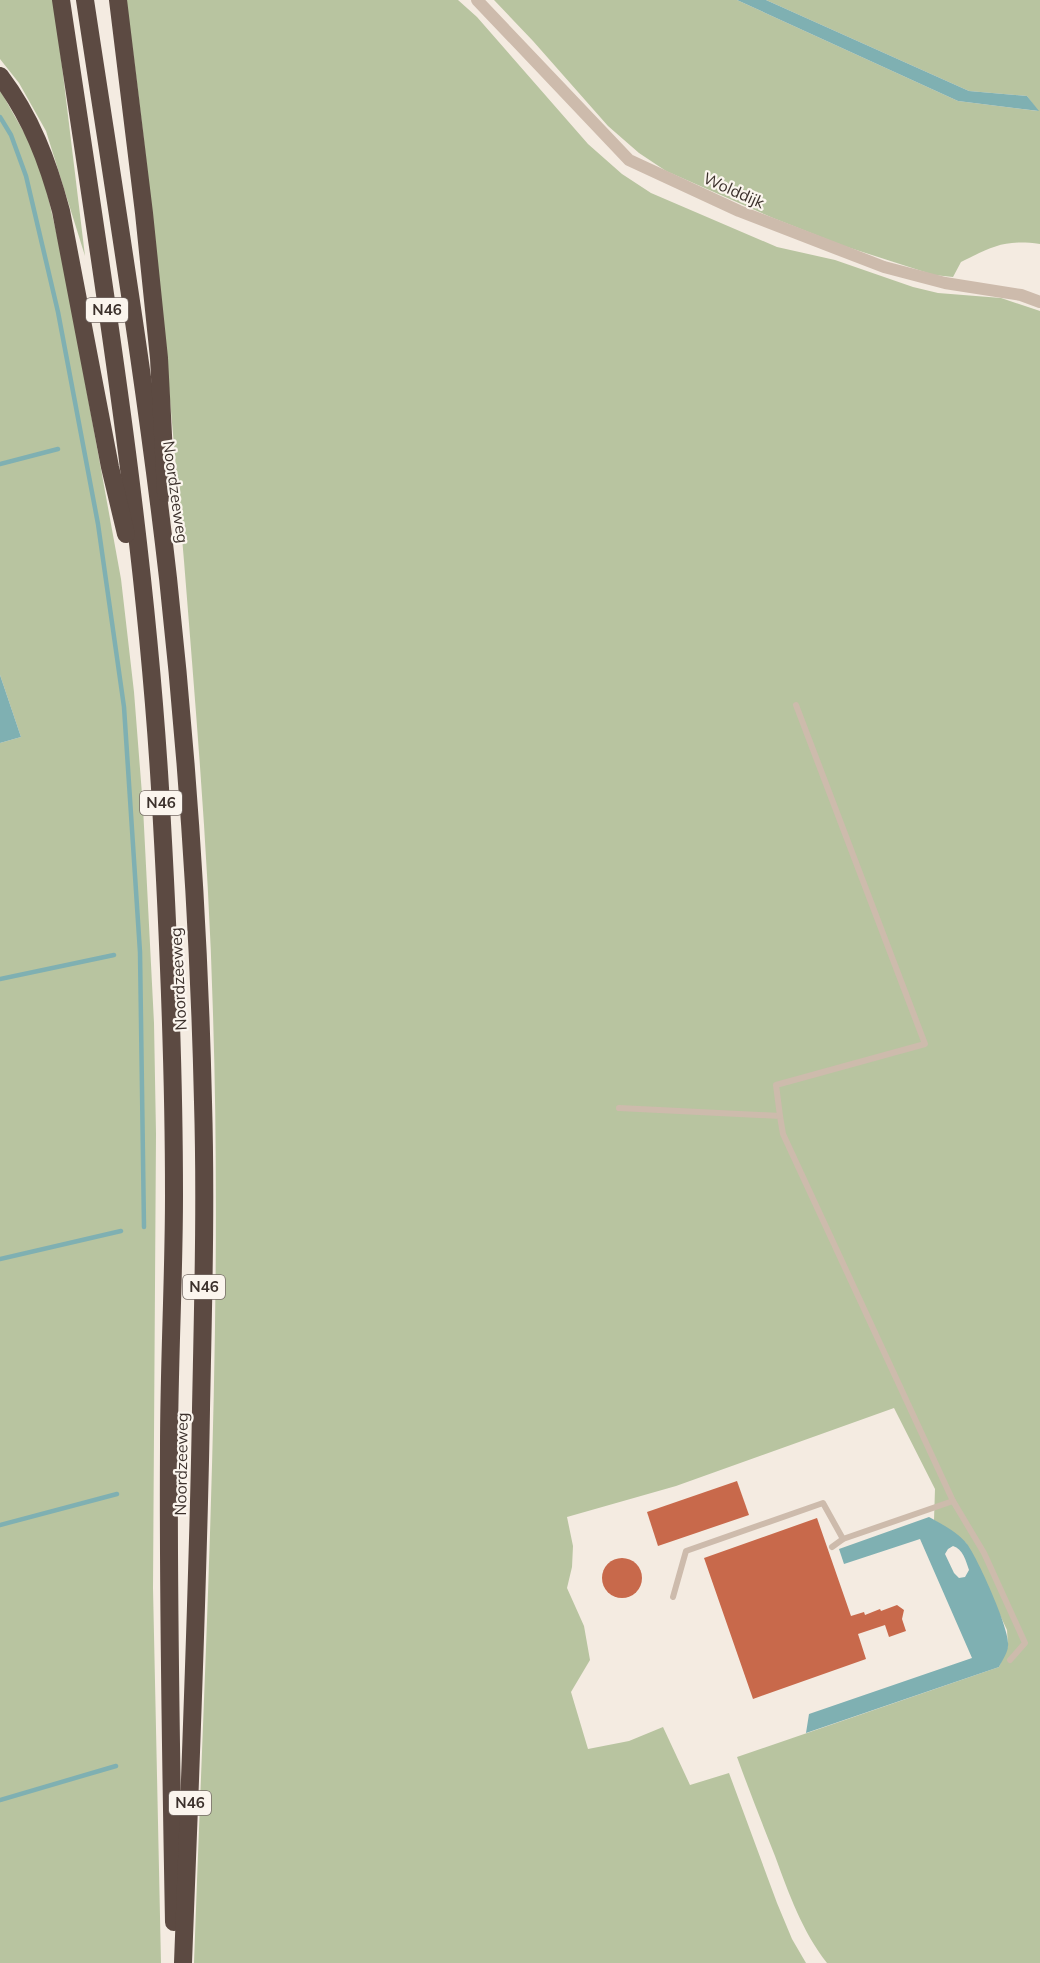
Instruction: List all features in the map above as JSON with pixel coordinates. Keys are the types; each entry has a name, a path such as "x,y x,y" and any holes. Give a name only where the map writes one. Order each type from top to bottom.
{"highway":[{"name":"Noordzeeweg","path":"61,0 126,446 146,620 160,785 170,998 174,1196 168,1625 174,1963"},
{"name":"Noordzeeweg","path":"85,0 135,337 167,575 187,795 196,932 203,1113 204,1262 198,1573 183,1963"},
{"name":"N46","path":"117,0 144,213 159,358 166,468 167,575"},
{"name":"N46","path":"0,76 12,92 37,137 53,181 61,211 110,467 146,620"}],"street":[{"name":"Wolddijk","path":"477,0 629,160 739,211 884,267 945,283 1021,295 1040,302"}],"lane":[{"path":"796,705 925,1044 776,1085 783,1134 953,1501 984,1553 1024,1643 1010,1660"},
{"path":"619,1108 780,1116"},
{"path":"832,1547 843,1539 953,1501"},
{"path":"673,1597 686,1551 823,1503 843,1539"}],"green space":[{"path":"0,0 54,0 85,256 46,131 19,83 0,59"},
{"path":"126,0 458,0 477,17 588,144 622,174 651,193 777,247 835,260 913,287 938,293 1001,298 1040,311 1040,1963 827,1963 810,1938 797,1912 737,1757 999,1667 1008,1646 1007,1630 966,1543 934,1520 935,1489 894,1408 676,1486 567,1517 573,1546 572,1567 567,1588 584,1626 590,1660 571,1692 588,1749 629,1741 663,1727 690,1785 729,1773 777,1903 792,1939 806,1963 194,1963 214,1370 216,1133 213,1014 205,844 172,420 152,210"},
{"path":"494,0 737,0 958,101 1038,111 1027,96 969,91 766,0 1040,0 1040,244 1017,243 999,246 961,262 953,277 934,275 844,246 666,171 639,153 608,126"},
{"path":"0,90 31,145 43,175 64,266 121,579 134,692 143,807 154,1023 156,1134 153,1588 161,1963 0,1963 0,743 21,737 0,675"}],"water":[{"path":"737,0 766,0 969,91 1027,96 1039,111 958,101"},
{"path":"0,675 21,737 0,743"},
{"path":"929,1517 954,1532 972,1552 992,1594 1008,1638 1008,1648 999,1667 806,1733 809,1714 972,1658 920,1539 844,1564 839,1549","holes":["953,1546 964,1556 969,1570 965,1577 959,1578 954,1573 945,1554"]}],"building":[{"path":"737,1481 749,1515 658,1546 647,1512"},
{"path":"817,1518 851,1616 864,1612 865,1615 897,1605 904,1610 902,1619 906,1631 889,1637 885,1625 858,1634 866,1659 753,1699 704,1558"},
{"path":"622,1558 630,1559 636,1564 641,1570 641,1586 636,1592 630,1597 622,1598 614,1597 608,1592 603,1586 602,1578 603,1570 608,1564 614,1559"}],"waterway":[{"path":"0,117 11,135 26,176 58,312 98,524 124,707 140,952 144,1227"},
{"path":"0,464 58,449"},
{"path":"0,979 114,955"},
{"path":"0,1259 121,1231"},
{"path":"0,1525 117,1494"},
{"path":"0,1800 116,1766"}]}
